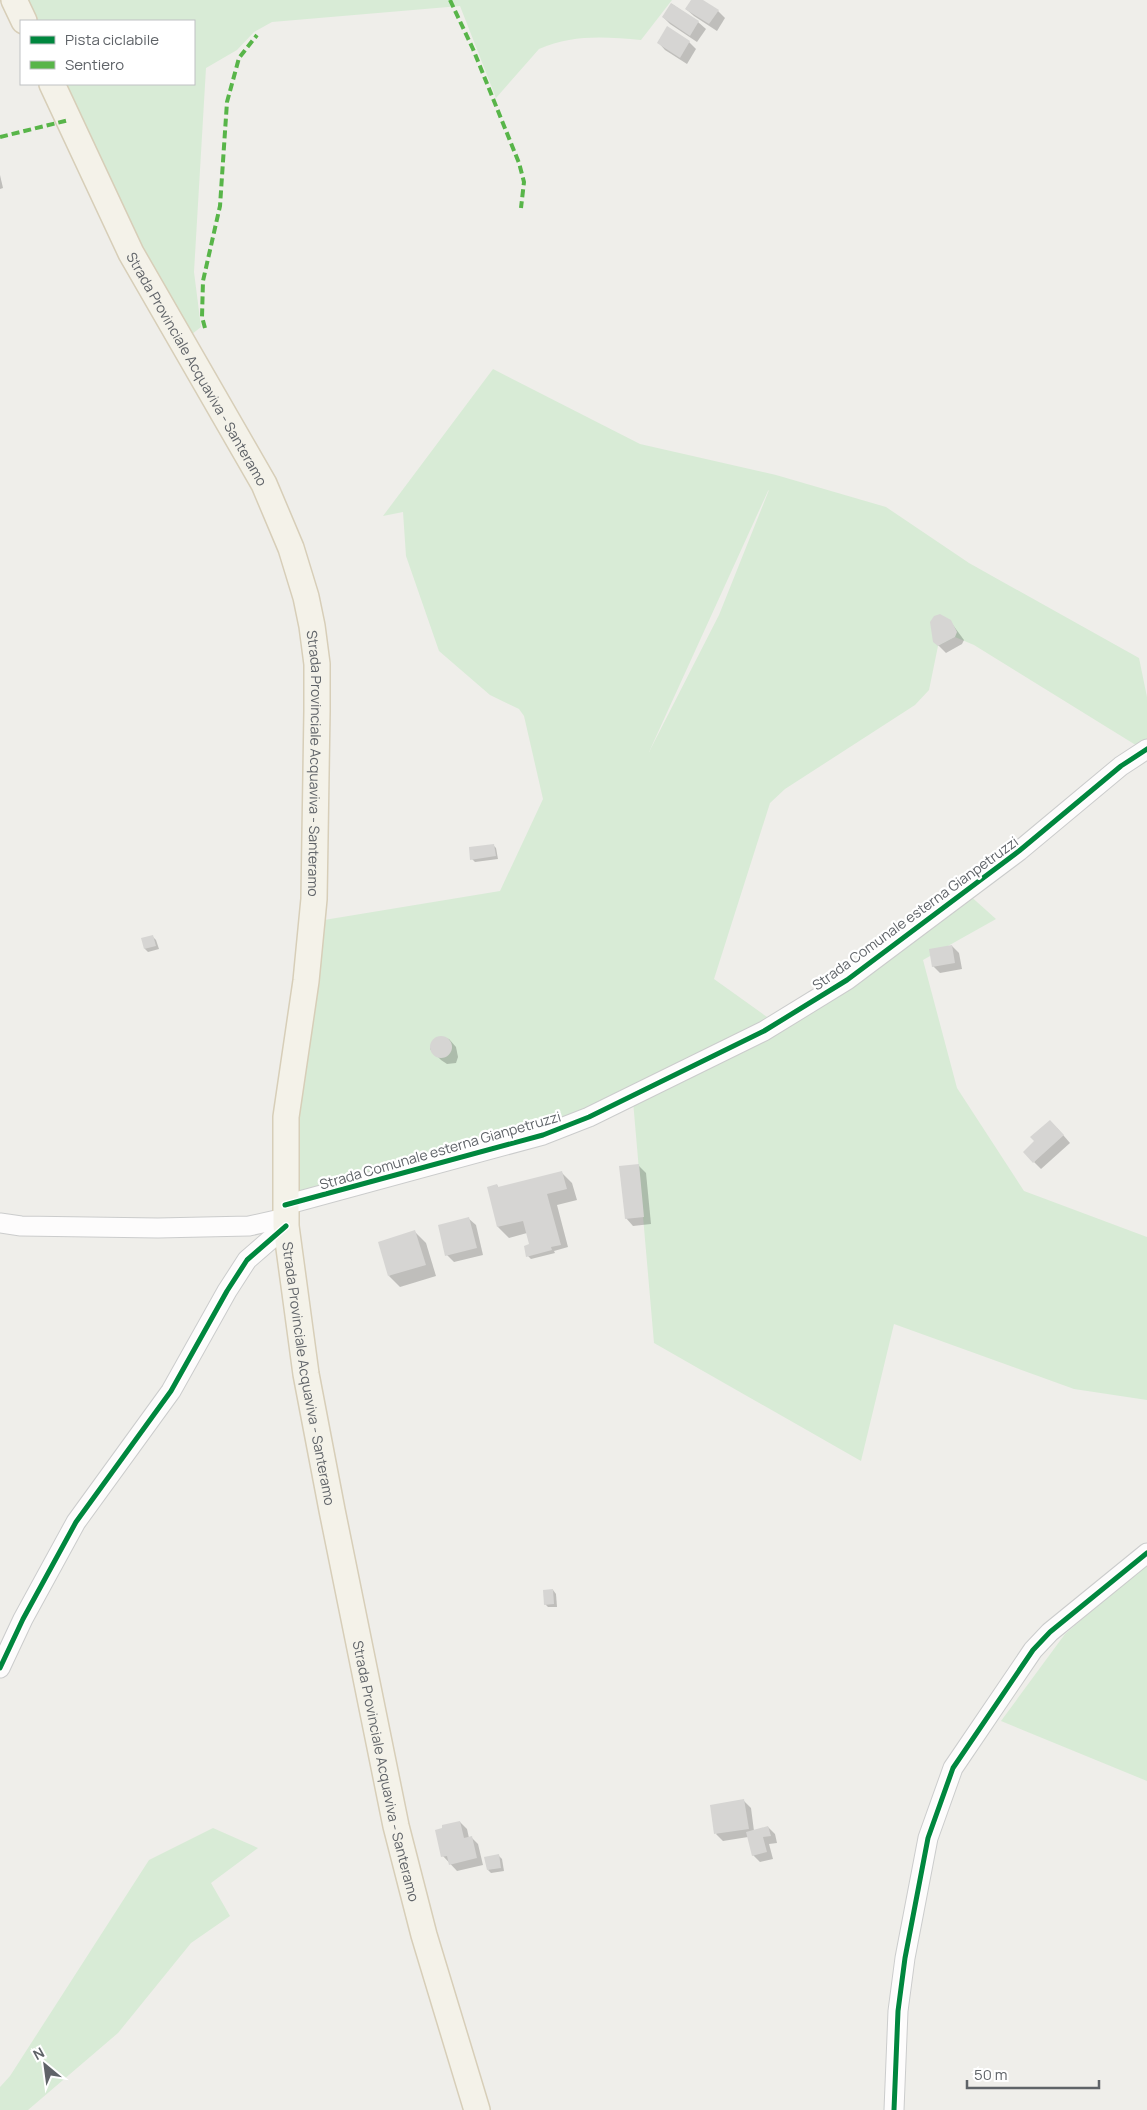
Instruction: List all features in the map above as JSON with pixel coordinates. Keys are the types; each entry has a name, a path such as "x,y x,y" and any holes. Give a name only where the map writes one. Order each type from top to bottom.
{"main road":[{"path":"14,0 24,20"},
{"name":"Strada Provinciale Acquaviva - Santeramo","path":"52,85 131,253 264,484 290,548 306,597 317,664 314,899 306,981 286,1117 285,1216 308,1384 396,1826 424,1934 477,2110"}],"street":[{"name":"Strada Comunale esterna Gianpetruzzi","path":"0,1223 21,1226 158,1228 249,1226 543,1135 589,1117 764,1031 847,980 1019,850 1121,766 1147,749"},
{"path":"0,1668 23,1620 76,1522 170,1391 226,1291 247,1260 285,1216"},
{"path":"894,2110 898,2011 905,1958 928,1838 953,1768 1033,1650 1057,1626 1147,1553"}],"green space":[{"path":"23,0 672,0 641,40 577,39 552,44 539,49 496,98 460,6 272,22 254,32 237,50 206,68 194,272 201,327 187,338 61,85 195,85 195,20 32,20"},
{"path":"493,369 640,444 776,475 886,507 969,563 1139,658 1147,697 1147,752 974,645 955,637 938,646 929,690 915,705 785,789 770,803 714,979 781,1027 967,893 996,919 923,960 957,1088 1024,1191 1147,1237 1147,1400 1074,1389 894,1324 861,1461 654,1343 633,1101 290,1194 318,921 500,891 543,799 524,716 519,709 490,695 439,651 406,556 403,512 383,516","holes":["769,490 719,615 649,752"]},
{"path":"1147,1563 1147,1781 1001,1721 1065,1634"},
{"path":"213,1828 258,1848 211,1883 230,1916 191,1943 118,2033 28,2110 0,2110 0,2087 10,2076 149,1860"}],"building":[{"path":"691,0 703,0 719,10 709,24 685,9"},
{"path":"671,3 699,21 690,36 662,17"},
{"path":"667,26 690,41 680,58 657,43"},
{"path":"940,614 951,620 957,632 955,637 938,646 933,642 930,622 934,616"},
{"path":"494,844 496,856 470,860 469,847"},
{"path":"153,935 156,946 144,949 141,938"},
{"path":"952,945 955,963 932,967 929,949"},
{"path":"441,1036 449,1039 452,1047 449,1055 441,1058 433,1055 430,1047 433,1039"},
{"path":"1050,1120 1064,1135 1033,1163 1023,1152 1034,1141 1030,1137"},
{"path":"639,1164 644,1217 625,1219 619,1166"},
{"path":"562,1171 567,1189 547,1194 561,1245 551,1247 552,1250 526,1257 524,1246 529,1244 523,1221 497,1227 487,1187 497,1184 498,1187"},
{"path":"469,1217 477,1248 445,1256 438,1225"},
{"path":"415,1230 426,1265 388,1276 378,1242"},
{"path":"553,1589 554,1604 544,1605 543,1590"},
{"path":"744,1799 749,1829 714,1834 710,1805"},
{"path":"460,1821 464,1838 472,1836 477,1858 449,1865 447,1856 441,1857 435,1830 442,1828 442,1825"},
{"path":"768,1826 771,1836 763,1837 767,1852 752,1856 746,1832"},
{"path":"499,1854 501,1868 487,1870 484,1857"}],"marked path":[{"path":"450,0 473,49 519,163 524,182 521,208"},
{"path":"205,328 202,317 203,281 220,206 227,102 239,58 257,35"},
{"path":"0,137 69,120"}],"cycle path":[{"path":"285,1205 543,1135 589,1117 764,1031 847,980 1019,851 1121,766 1147,749"},
{"path":"0,1668 23,1619 76,1522 171,1391 227,1291 247,1260 286,1226"},
{"path":"894,2110 898,2011 905,1958 928,1838 953,1768 1033,1650 1050,1632 1147,1553"}]}
